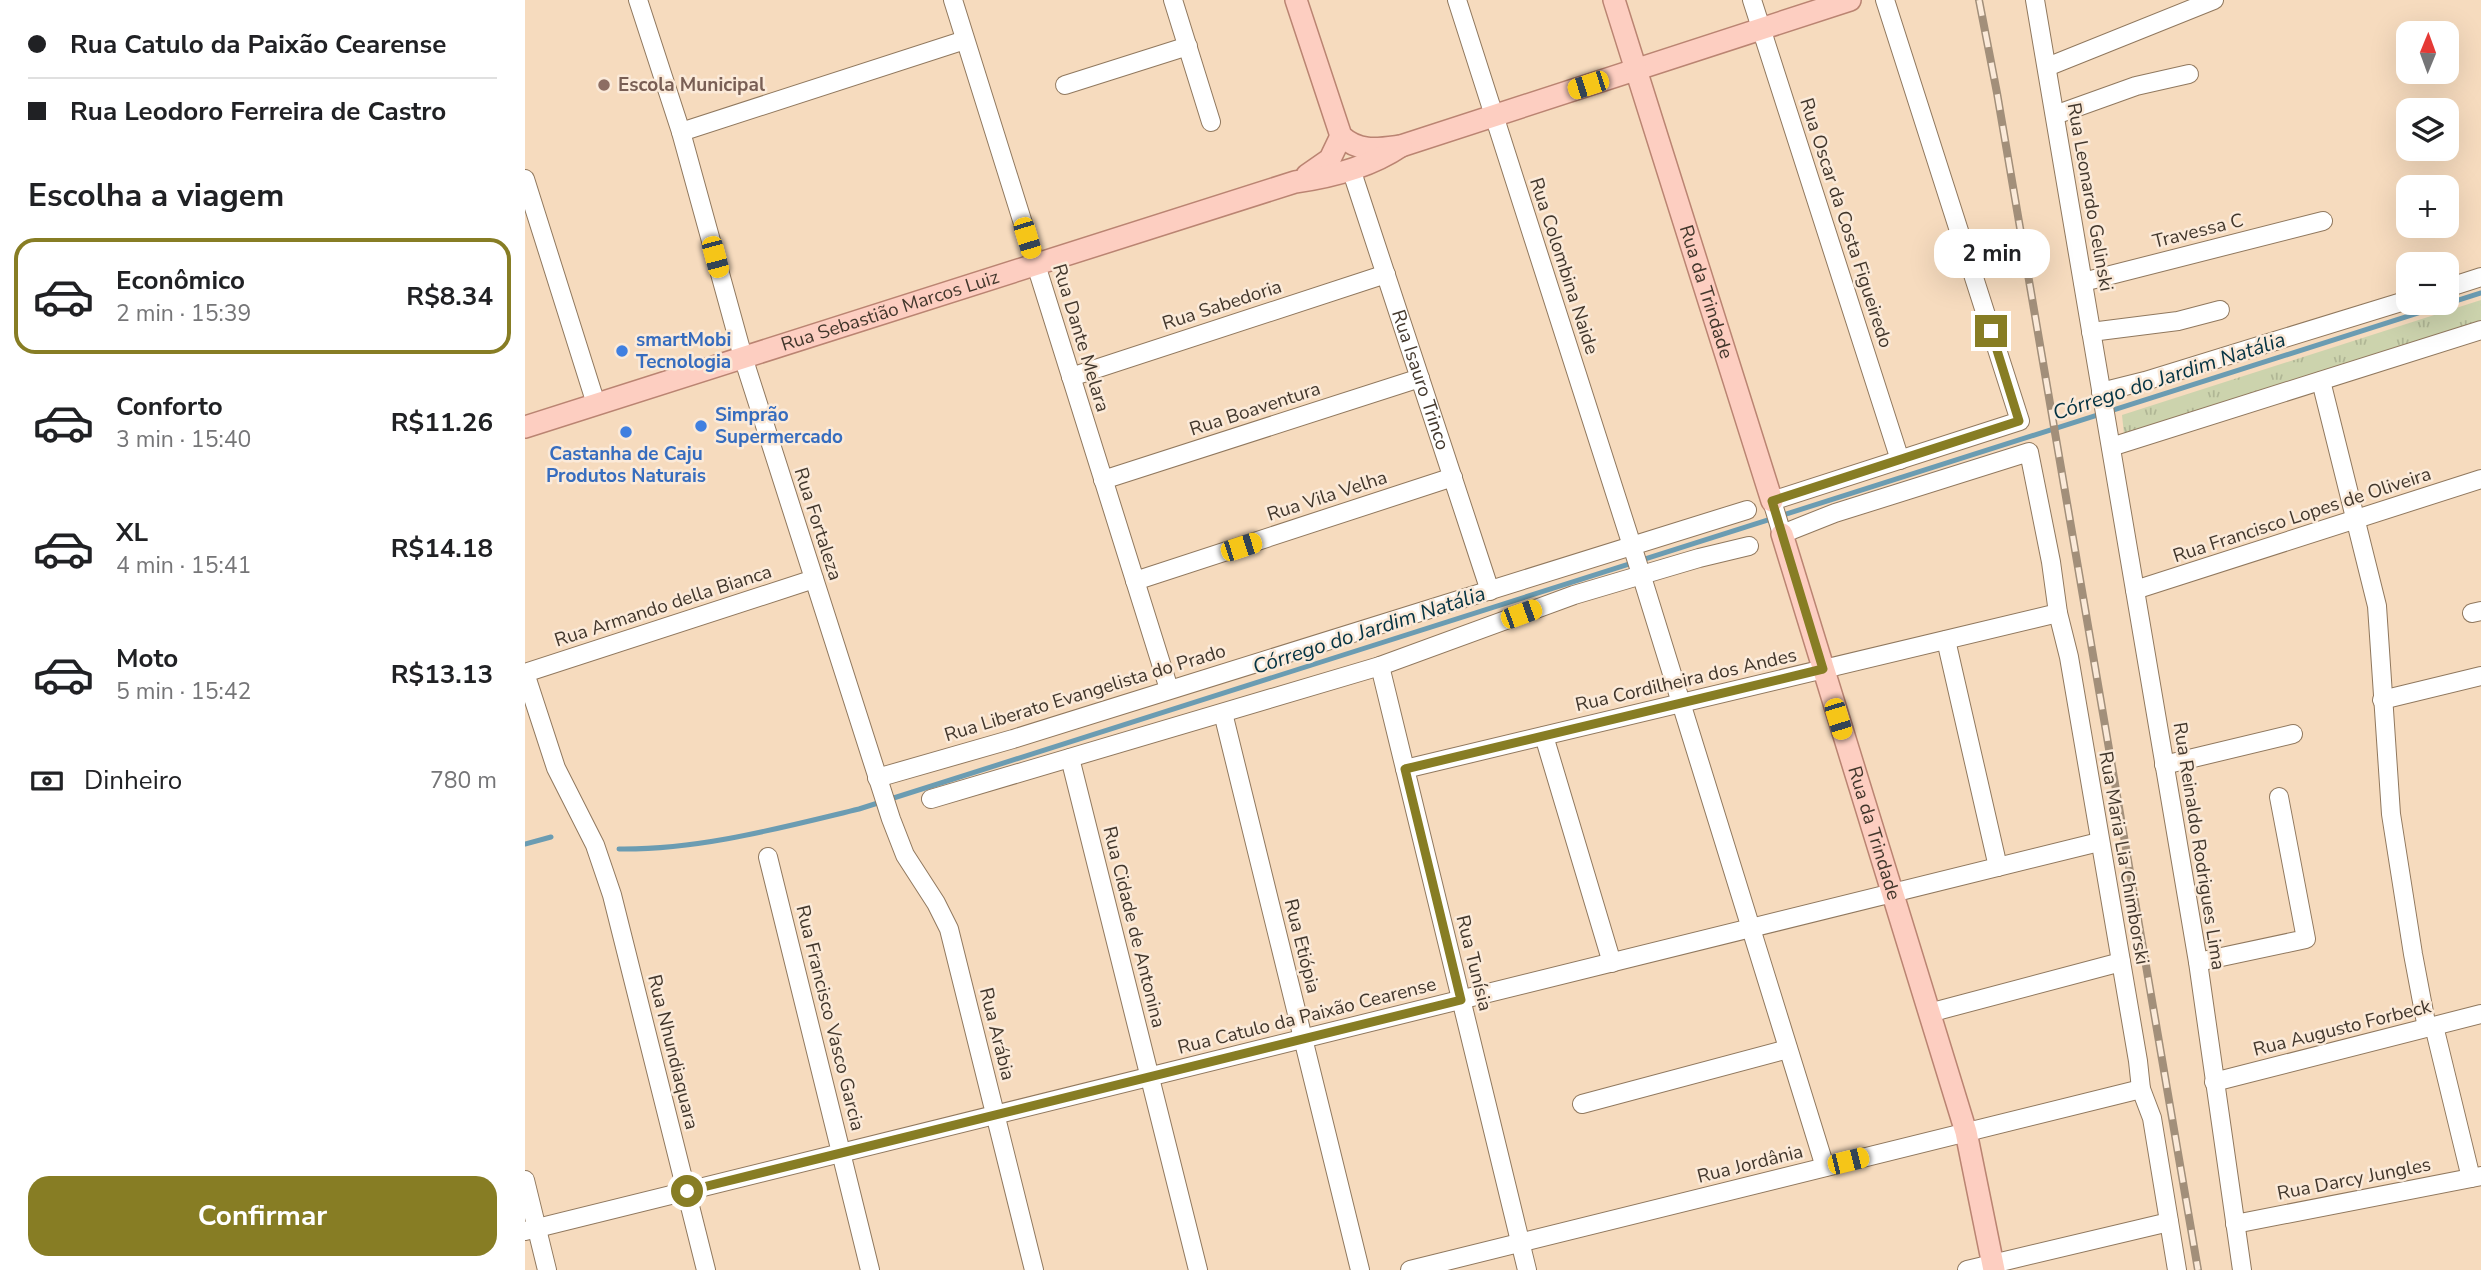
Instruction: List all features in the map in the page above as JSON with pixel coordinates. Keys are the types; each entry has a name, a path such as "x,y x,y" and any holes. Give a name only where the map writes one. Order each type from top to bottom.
{"main road":[{"path":"1296,0 1341,136"},
{"name":"Rua da Trindade","path":"1614,0 1772,501"},
{"name":"Rua Sebastião Marcos Luiz","path":"1295,182 1330,159 1341,136 1349,143 1365,149 1401,146 1850,0"},
{"name":"Rua Sebastião Marcos Luiz","path":"525,427 1035,263 1295,182 1322,178 1351,169 1386,157 1401,146"},
{"name":"Rua da Trindade","path":"1782,534 1966,1132 1993,1266"}],"street":[{"name":"Rua Fortaleza","path":"638,0 681,132 743,358 891,819"},
{"name":"Rua Dante Melara","path":"953,0 1169,689"},
{"path":"1173,0 1211,122"},
{"name":"Rua Colombina Naide","path":"1457,0 1642,576 1825,1167"},
{"name":"Rua Oscar da Costa Figueiredo","path":"1752,0 1900,460"},
{"path":"1772,501 2019,421 1885,0"},
{"name":"Rua Leonardo Gelinski","path":"2035,0 2109,439"},
{"path":"2047,68 2214,0"},
{"path":"681,132 965,40"},
{"path":"1065,85 1188,46"},
{"path":"2055,115 2136,86 2189,74"},
{"name":"Rua Isauro Trinco","path":"1351,169 1490,591"},
{"path":"525,179 596,404"},
{"name":"Travessa C","path":"2083,282 2323,221"},
{"name":"Rua Sabedoria","path":"1071,377 1386,274"},
{"path":"2459,284 2481,277"},
{"path":"2102,396 2396,304"},
{"path":"2091,332 2178,321 2220,310"},
{"path":"2109,439 2321,381 2481,330"},
{"name":"Rua Boaventura","path":"1103,480 1420,378"},
{"path":"2321,381 2377,606 2391,814 2413,954 2431,1027 2476,1177"},
{"name":"Rua Reinaldo Rodrigues Lima","path":"2109,439 2198,962 2242,1270"},
{"name":"Rua Maria Lia Chimborski","path":"1782,534 1835,513 2029,452 2052,562 2058,613 2069,657 2139,1061 2141,1089 2152,1118 2177,1270"},
{"name":"Rua Vila Velha","path":"1135,582 1453,477"},
{"name":"Rua Francisco Lopes de Oliveira","path":"2135,590 2481,479"},
{"name":"Rua da Trindade","path":"1772,501 1782,534"},
{"name":"Rua Liberato Evangelista do Prado","path":"877,778 1013,739 1747,510"},
{"path":"931,799 1380,666 1559,600 1699,558 1749,546"},
{"name":"Rua Armando della Bianca","path":"525,673 814,579"},
{"name":"Rua Cordilheira dos Andes","path":"1405,769 2058,613"},
{"path":"1946,640 1998,867"},
{"name":"Rua Tunísia","path":"1380,666 1527,1270"},
{"name":"Rua Nhundiaquara","path":"525,673 556,768 595,845 618,916 706,1270"},
{"path":"2382,700 2481,676"},
{"name":"Rua Etiópia","path":"1223,713 1360,1270"},
{"path":"2165,765 2293,734"},
{"path":"1544,736 1612,962"},
{"name":"Rua Cidade de Antonina","path":"1070,758 1198,1270"},
{"path":"2198,962 2306,939 2279,797"},
{"name":"Rua Arábia","path":"891,819 905,855 949,929 1034,1270"},
{"name":"Rua Catulo da Paixão Cearense","path":"531,1230 2099,842"},
{"name":"Rua Francisco Vasco Garcia","path":"768,857 870,1270"},
{"path":"1929,1013 2121,962"},
{"name":"Rua Augusto Forbeck","path":"2214,1082 2481,1014"},
{"path":"1582,1104 1788,1049"},
{"name":"Rua Jordânia","path":"1410,1270 2141,1089"},
{"name":"Rua Darcy Jungles","path":"2235,1224 2476,1177"},
{"path":"525,1180 531,1230 547,1270"},
{"path":"1968,1270 2169,1222"}],"green space":[{"path":"2481,300 2481,321 2124,434 2122,415 2434,315 2459,315 2459,307"}],"waterway":[{"name":"Córrego do Jardim Natália","path":"619,849 709,842 859,809 2481,293"},
{"name":"Córrego do Jardim Natália","path":"525,844 551,837"}],"railway":[{"path":"1979,0 2198,1270"}],"place":[{"name":"Escola Municipal","path":"604,85"},
{"name":"smartMobi Tecnologia","path":"622,351"},
{"name":"Simprão Supermercado","path":"701,426"},
{"name":"Castanha de Caju Produtos Naturais","path":"626,432"}],"route":[{"path":"687,1191 1461,1000 1405,769 1823,669 1772,501 2019,421 1991,331"}]}
